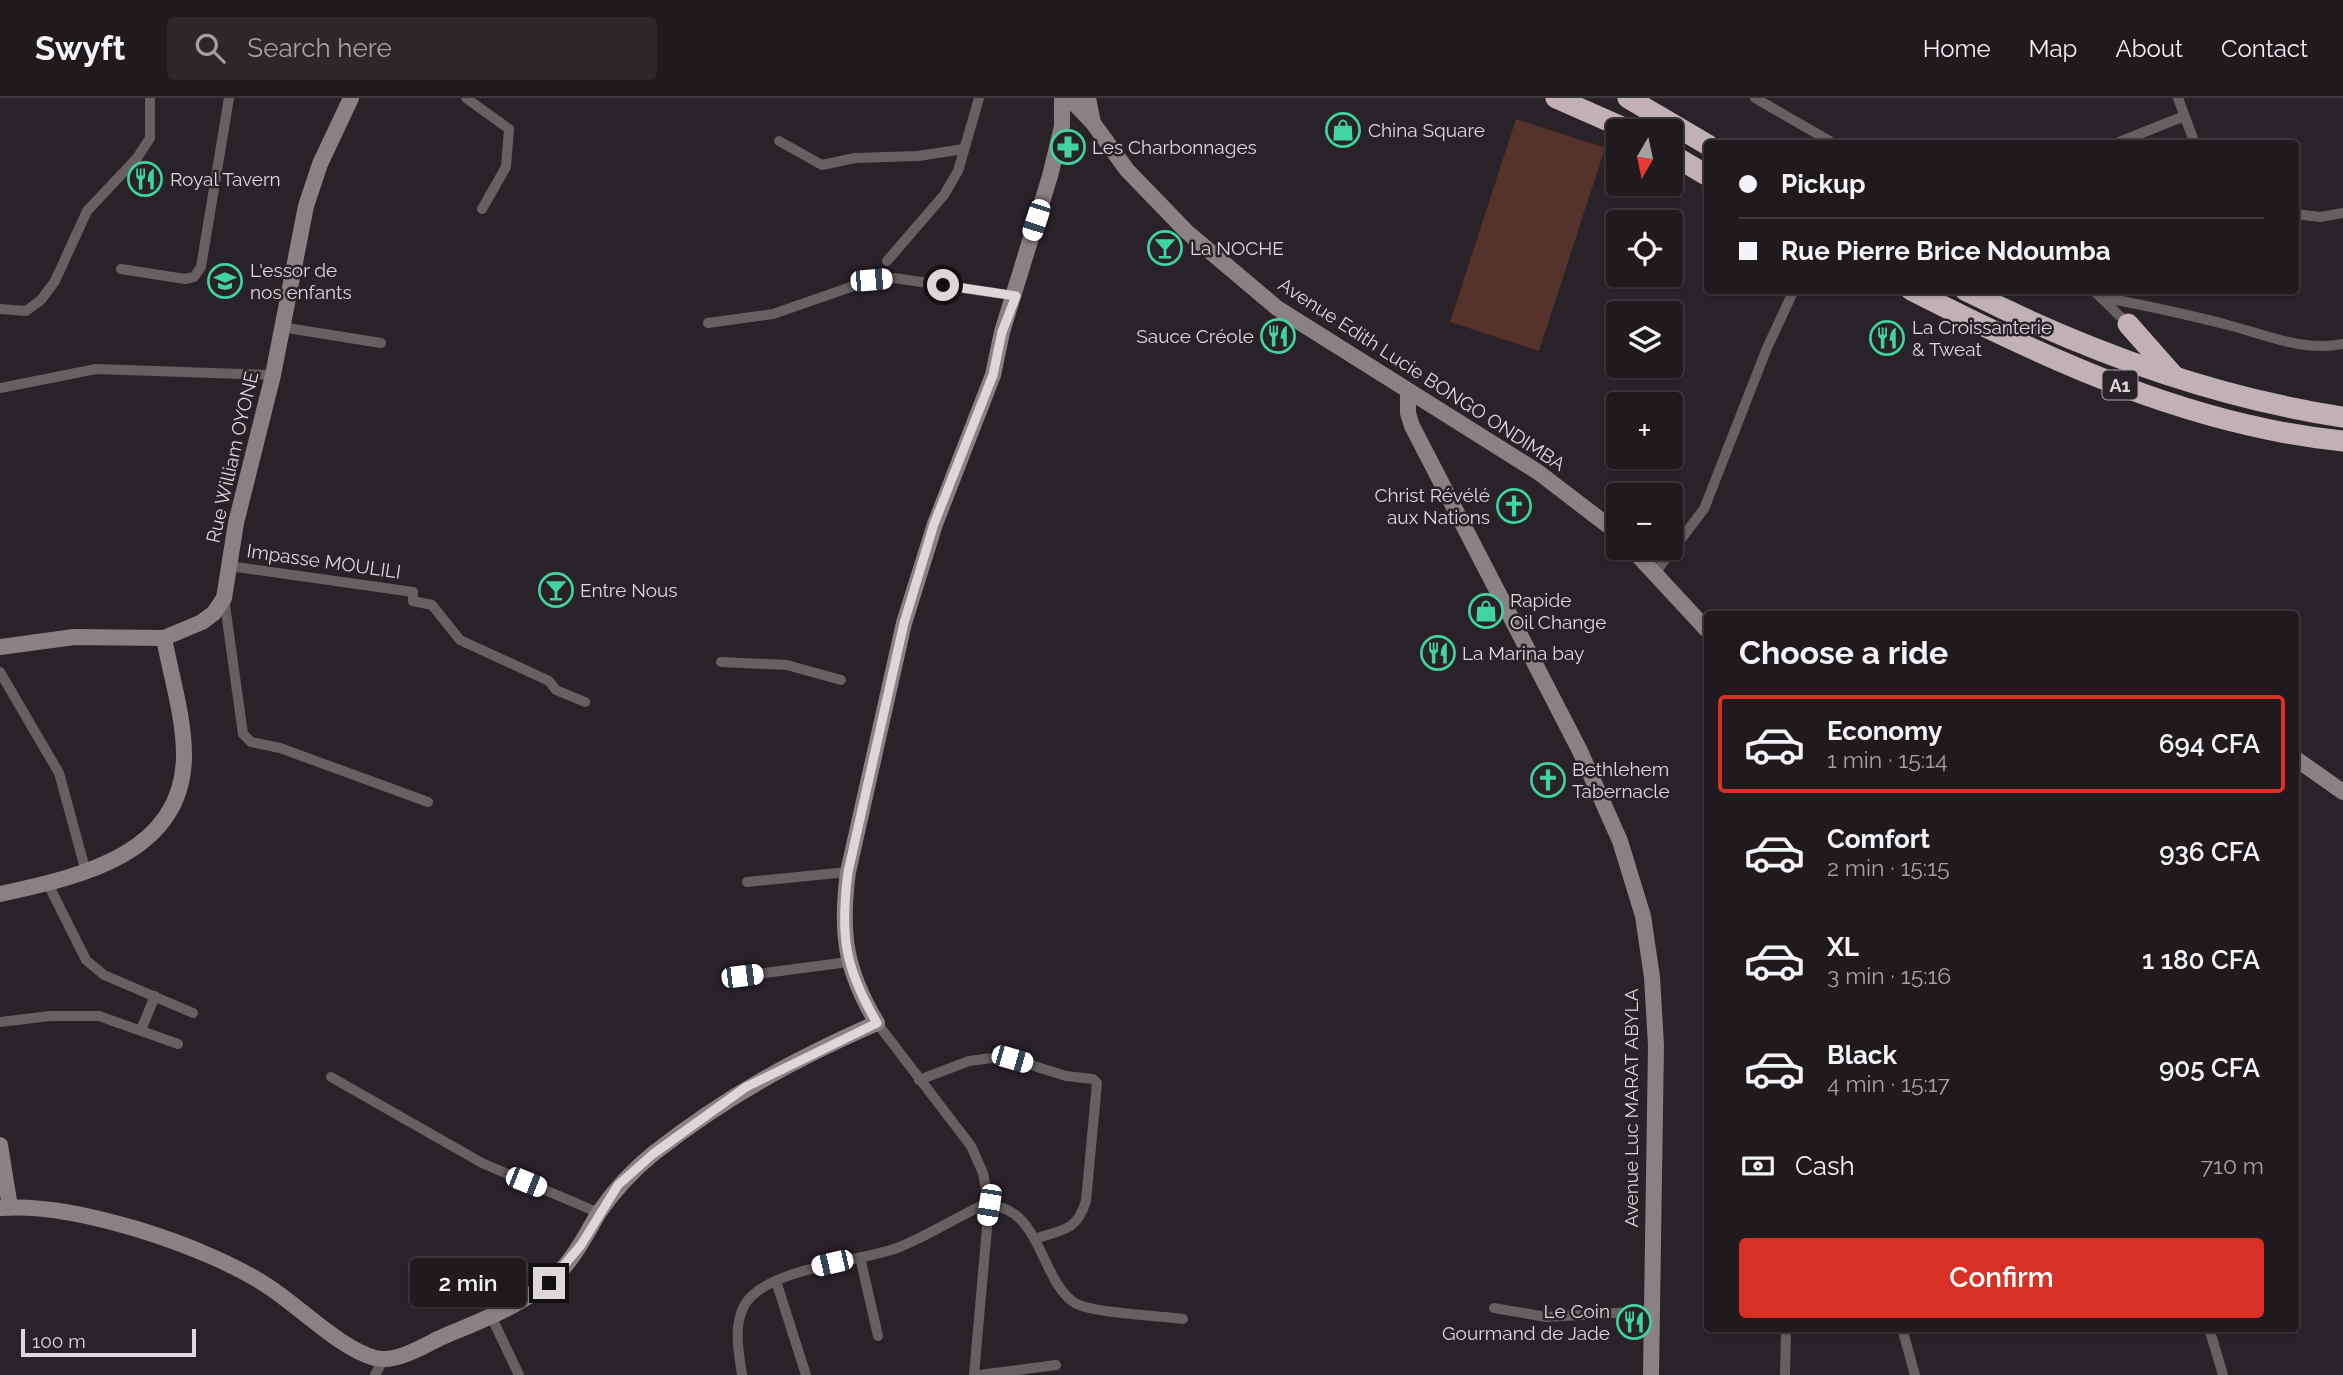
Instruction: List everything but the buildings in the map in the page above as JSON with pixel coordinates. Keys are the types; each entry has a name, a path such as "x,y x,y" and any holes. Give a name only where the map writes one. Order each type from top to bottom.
{"highway":[{"path":"1556,98 1606,121"},
{"path":"1574,98 1611,119"},
{"path":"1635,101 1704,143"},
{"path":"1684,162 1704,174"},
{"name":"A1","path":"1919,294 2018,343 2132,389 2255,426 2304,437 2343,441"},
{"name":"A1","path":"1974,294 2106,353 2177,379 2281,407 2343,418"},
{"path":"2106,353 2124,348 2129,343 2131,333 2127,324"},
{"path":"2127,324 2177,379"}],"street":[{"path":"0,309 26,311 41,300 55,281 87,211 137,158 150,138 150,98"},
{"path":"121,269 185,279 194,277 201,267 229,98"},
{"name":"Rue William OYONE","path":"224,598 241,500 273,375 306,206 320,164 351,98"},
{"path":"466,98 509,130 506,167 482,209"},
{"path":"887,261 944,195 958,171 979,98"},
{"path":"1056,1365 977,1375 989,1205 983,1173 971,1146 877,1023 848,962 843,932 848,872 904,623 934,524 993,375 1002,332 1016,296 1059,137 1062,98"},
{"name":"Avenue Edith Lucie BONGO ONDIMBA","path":"1069,98 1093,123 1127,170 1209,252 1306,329 1538,472 1606,524"},
{"path":"1088,98 1093,123"},
{"path":"1755,98 1828,140"},
{"path":"2178,98 2182,117 2193,140"},
{"path":"2124,140 2182,117"},
{"path":"779,141 822,165 855,158 918,156 964,149"},
{"path":"2299,214 2320,217 2343,214"},
{"path":"708,323 773,314 871,280 894,278 1016,296"},
{"path":"1655,573 1704,509 1767,348 1792,294"},
{"path":"2097,294 2127,324"},
{"path":"2097,294 2214,321 2300,346 2314,348 2343,344"},
{"path":"281,327 381,343"},
{"path":"0,388 96,369 273,375"},
{"name":"Avenue Luc MARAT ABYLA","path":"1408,392 1408,413 1412,426 1532,653 1610,816 1643,916 1652,977 1656,1045 1651,1375"},
{"path":"1643,560 1704,627"},
{"name":"Impasse MOULILI","path":"229,566 413,592 412,601 432,605 460,640 550,681 556,690 585,702"},
{"path":"0,647 74,637 164,638 202,622 214,613 224,598"},
{"path":"224,598 243,734 251,742 280,748 428,802"},
{"path":"0,894 48,884 86,872 145,841 175,806 181,789 184,754 164,638"},
{"path":"721,662 787,664 841,680"},
{"path":"0,672 59,773 86,872"},
{"path":"2299,760 2343,792"},
{"path":"747,882 848,872"},
{"path":"48,884 86,960 104,975 192,1013"},
{"path":"742,976 848,962"},
{"path":"141,1030 155,996"},
{"path":"0,1022 88,1016 141,1030 177,1045"},
{"path":"378,1367 491,1316 549,1283 581,1245 599,1213 629,1174 718,1105 780,1068 877,1023"},
{"path":"919,1080 970,1061 992,1058 1012,1059 1066,1076 1094,1079 1097,1083 1086,1201 1082,1216 1068,1228 1037,1238"},
{"path":"331,1077 482,1163 599,1213"},
{"path":"0,1144 5,1207 92,1217 223,1261 267,1286 389,1375"},
{"path":"742,1375 738,1330 744,1307 754,1294 776,1282 818,1266 906,1244 979,1207 989,1205 1014,1215 1037,1238 1060,1289 1079,1306 1183,1319"},
{"path":"860,1257 878,1336"},
{"path":"776,1282 806,1375"},
{"path":"1494,1308 1546,1317 1651,1311"},
{"path":"491,1316 519,1375"},
{"path":"1785,1375 1786,1332"},
{"path":"1903,1332 1915,1375"},
{"path":"2210,1332 2223,1375"}],"shaded area":[{"path":"1516,119 1605,148 1539,351 1450,322"}],"place":[{"name":"China Square","path":"1343,130"},
{"name":"Les Charbonnages","path":"1068,147"},
{"name":"Royal Tavern","path":"145,179"},
{"name":"La NOCHE","path":"1165,248"},
{"name":"L'essor de nos enfants","path":"225,281"},
{"name":"Sauce Créole","path":"1278,336"},
{"name":"La Croissanterie & Tweat","path":"1887,338"},
{"name":"Christ Révélé aux Nations","path":"1514,506"},
{"name":"Entre Nous","path":"556,590"},
{"name":"Rapide Oil Change","path":"1486,611"},
{"name":"La Marina bay","path":"1438,653"},
{"name":"Bethlehem Tabernacle","path":"1548,780"},
{"name":"Le Coin Gourmand de Jade","path":"1634,1322"}],"route":[{"path":"549,1283 581,1245 618,1185 653,1154 746,1087 824,1046 877,1023 848,962 845,949 843,912 848,872 904,623 934,524 993,375 1002,332 1016,296 943,285"}]}
